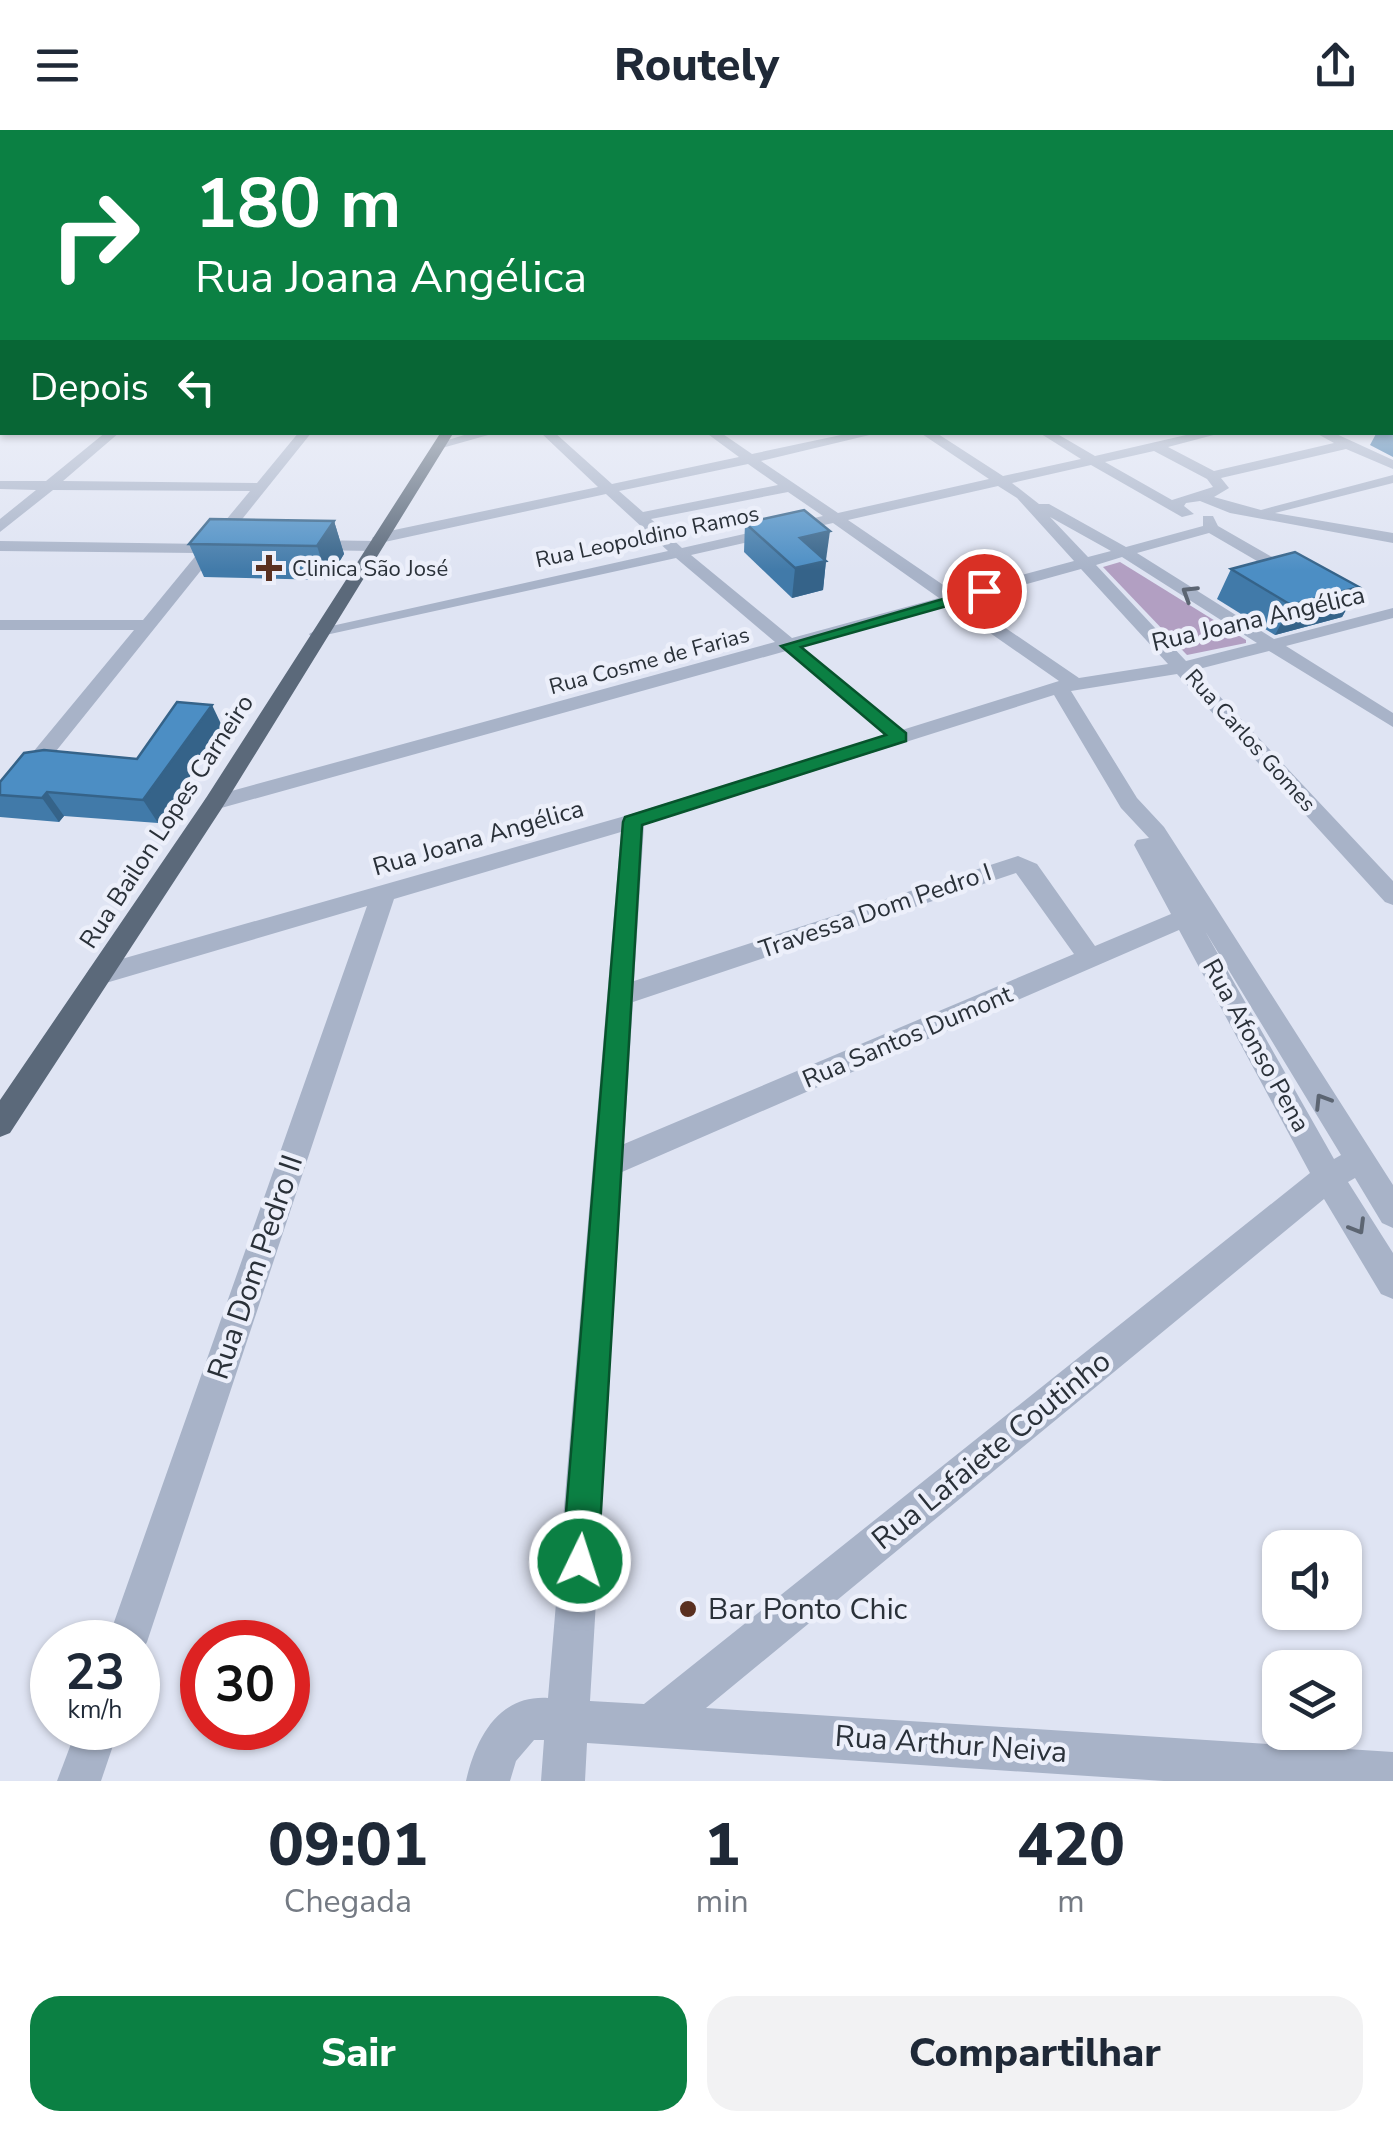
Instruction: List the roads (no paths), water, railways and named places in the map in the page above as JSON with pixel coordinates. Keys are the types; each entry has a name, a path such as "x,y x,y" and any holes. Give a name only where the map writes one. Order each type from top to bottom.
{"main road":[{"name":"Rua Bailon Lopes Carneiro","path":"0,1124 214,803 445,438"}],"street":[{"path":"0,527 110,435"},
{"path":"0,806 9,784 216,546 304,435"},
{"path":"549,435 677,551 899,737"},
{"path":"715,435 1067,686"},
{"path":"816,435 826,442"},
{"path":"296,545 378,542 861,435"},
{"name":"Rua Carlos Gomes","path":"931,435 1008,482 1022,495 1185,666 1393,896"},
{"path":"1049,435 1210,524 1306,584"},
{"name":"Rua Leopoldino Ramos","path":"318,634 1207,435"},
{"path":"1327,435 1393,465"},
{"path":"1212,476 1348,444"},
{"path":"1157,447 1212,476 1222,488 1202,497 1186,498 1176,506"},
{"path":"1258,512 1393,479"},
{"path":"0,485 262,487"},
{"path":"639,517 789,488"},
{"path":"1022,495 1124,552 1393,722"},
{"path":"1202,497 1230,510 1393,538"},
{"name":"Rua Cosme de Farias","path":"214,803 1124,552 1210,524 1224,518 1230,510"},
{"path":"0,546 237,544"},
{"path":"1338,602 1393,634"},
{"name":"Rua Joana Angélica","path":"99,975 632,822 1067,686 1185,666 1393,613"},
{"path":"1,626 149,625"},
{"name":"Rua Afonso Pena","path":"1067,686 1129,803 1138,832 1195,913 1343,1169 1393,1283"},
{"path":"563,1781 632,822"},
{"name":"Travessa Dom Pedro I","path":"620,996 1018,864 1029,870 1090,958"},
{"name":"Rua Dom Pedro II","path":"135,1620 384,892"},
{"name":"Rua Santos Dumont","path":"609,1164 1195,913"},
{"name":"Rua Afonso Pena","path":"1343,1169 1393,1213"},
{"name":"Rua Lafaiete Coutinho","path":"654,1723 1343,1169"},
{"name":"Rua Arthur Neiva","path":"488,1781 493,1755 506,1735 527,1718 654,1723 1377,1776"},
{"path":"80,1781 91,1750"}],"place":[{"name":"Clinica São José","path":"269,568"},
{"name":"Bar Ponto Chic","path":"688,1609"}]}
